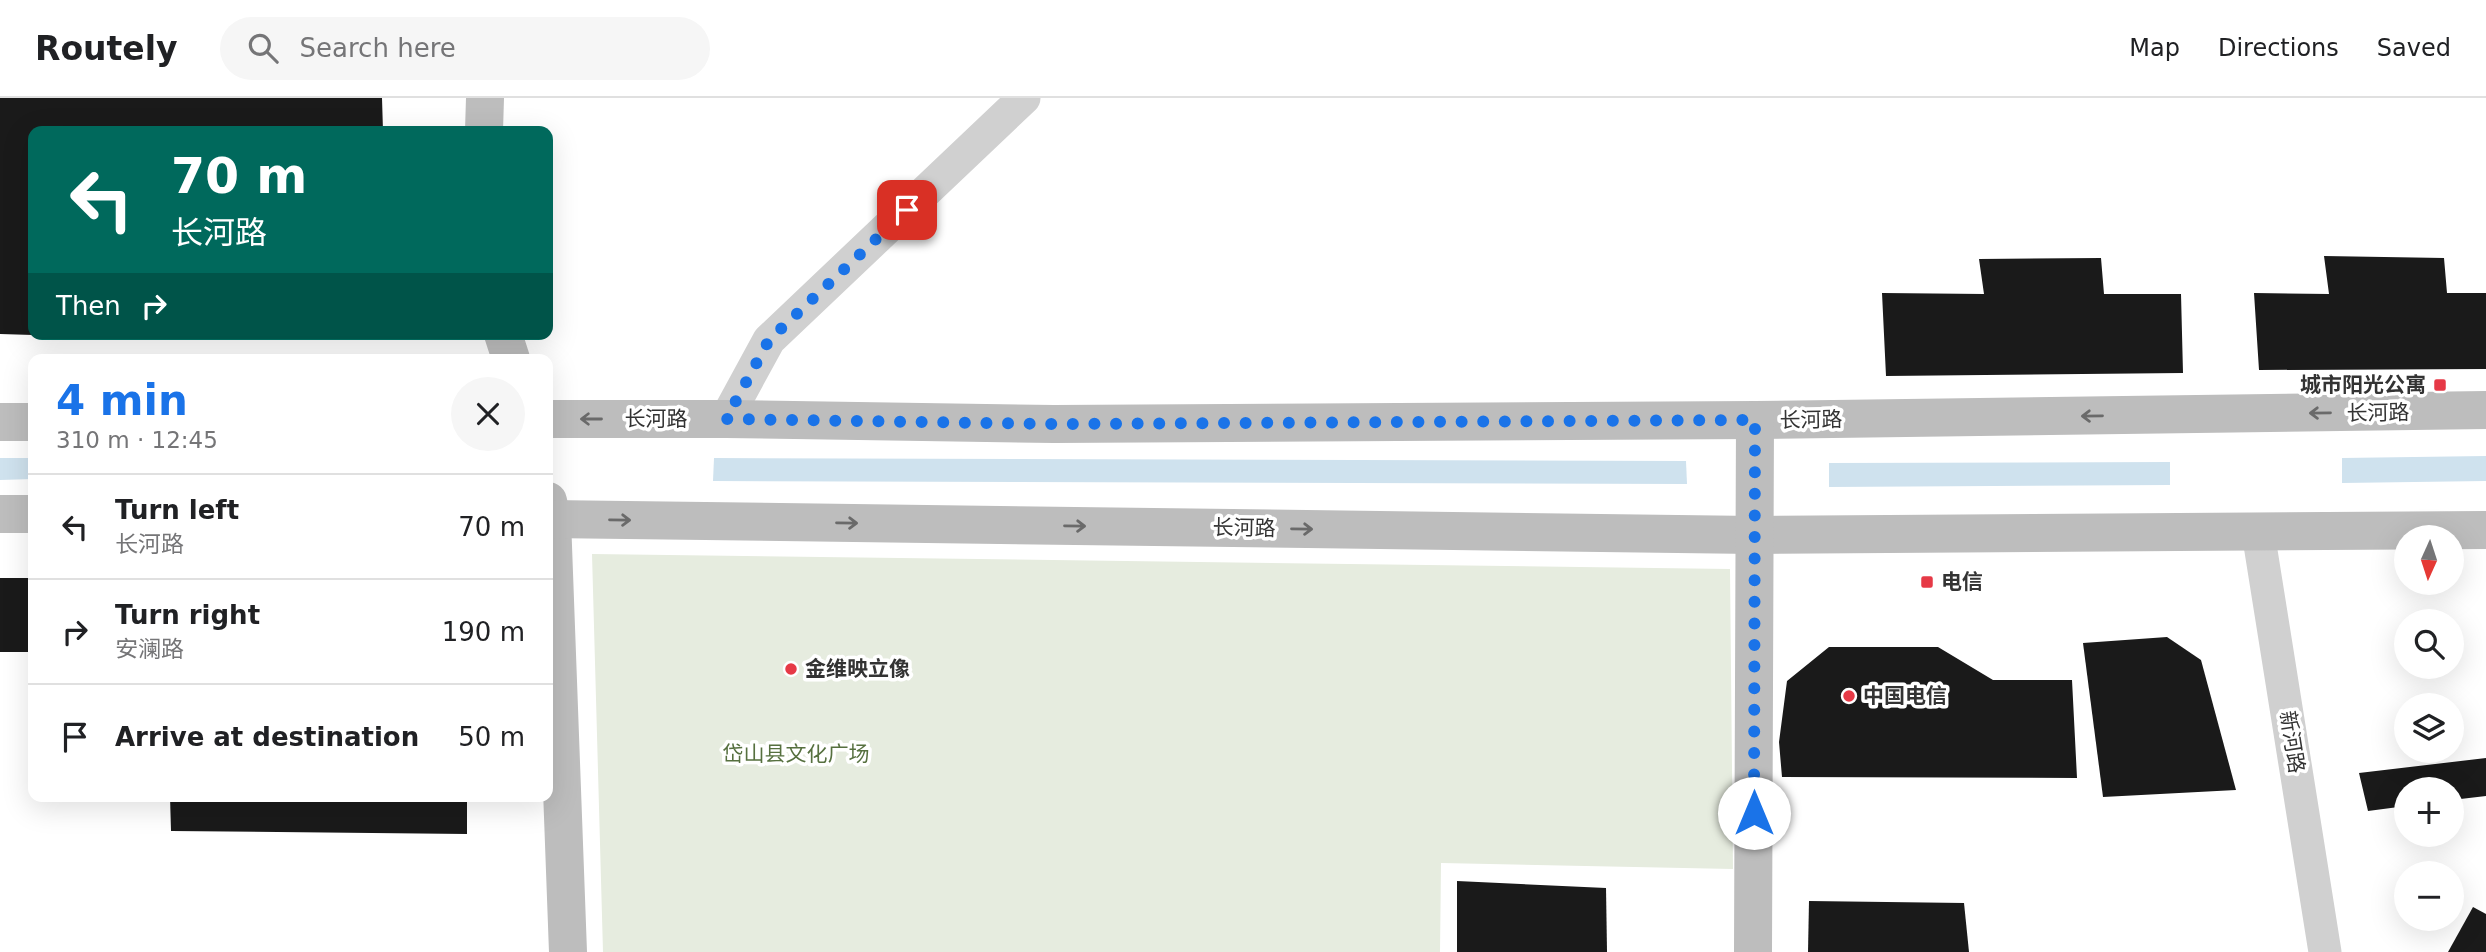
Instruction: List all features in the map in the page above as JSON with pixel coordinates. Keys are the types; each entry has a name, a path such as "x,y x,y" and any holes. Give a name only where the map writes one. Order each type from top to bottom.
{"main road":[{"path":"484,126 485,98"},
{"name":"长河路","path":"553,419 1054,424 1755,420 2486,410"},
{"path":"1753,952 1755,420"},
{"path":"0,422 28,422"},
{"name":"长河路","path":"553,513 1755,534 2486,530"},
{"path":"0,514 28,514"},
{"path":"553,605 568,952"}],"street":[{"path":"726,419 769,340 1024,98"},
{"name":"新河路","path":"2258,532 2325,952"}],"green space":[{"name":"岱山县文化广场","path":"592,554 1730,569 1733,869 1441,863 1440,952 603,952"}],"water":[{"path":"2486,456 2486,481 2342,483 2342,458"},
{"path":"0,458 28,458 28,479 0,480"},
{"path":"714,458 1686,461 1687,484 713,481"},
{"path":"2170,462 2170,485 1829,487 1829,463"}],"building":[{"path":"0,98 382,98 383,126 28,126 28,335 0,334"},
{"path":"2324,256 2444,258 2447,293 2486,293 2486,369 2259,370 2254,293 2329,294"},
{"path":"2101,258 2104,294 2181,294 2183,373 1886,376 1882,293 1984,294 1979,259"},
{"path":"0,578 28,578 28,652 0,652"},
{"path":"2167,637 2201,660 2236,790 2103,797 2083,643"},
{"path":"1829,647 1938,647 1993,680 2072,680 2077,778 1782,777 1779,742 1787,681"},
{"path":"2486,758 2486,796 2464,799 2464,777 2394,777 2394,808 2368,811 2359,773 2464,763 2464,761"},
{"path":"170,802 467,802 467,834 171,831"},
{"path":"1457,881 1606,888 1607,952 1457,952"},
{"path":"1809,901 1964,903 1969,952 1808,952"},
{"path":"2473,907 2486,914 2486,952 2448,952 2460,931 2464,931 2464,923"}],"place":[{"name":"城市阳光公寓","path":"2440,385"},
{"name":"电信","path":"1927,582"},
{"name":"金维映立像","path":"791,669"},
{"name":"中国电信","path":"1849,696"}],"route":[{"path":"907,210 769,340 726,419 1054,424 1755,420 1754,813"}]}
